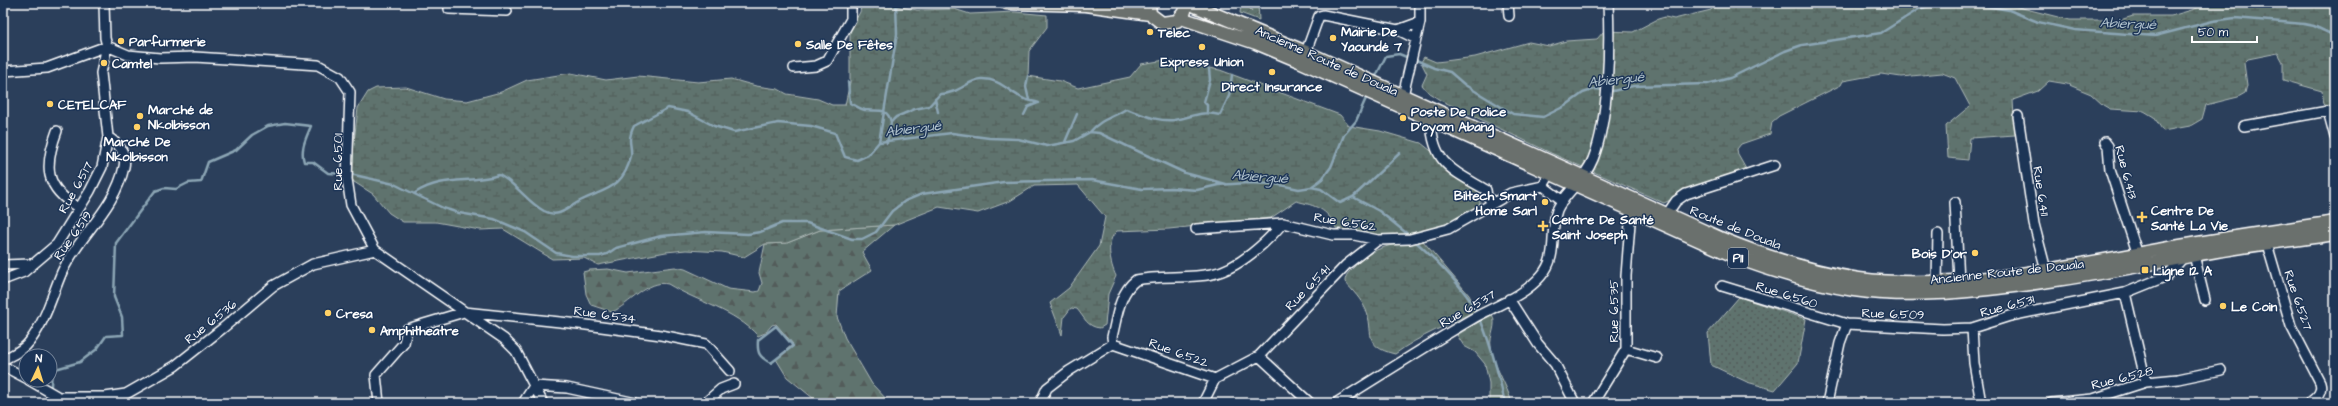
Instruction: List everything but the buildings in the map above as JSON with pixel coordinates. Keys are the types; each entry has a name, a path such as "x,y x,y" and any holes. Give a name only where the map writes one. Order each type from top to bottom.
{"main road":[{"path":"1007,3 1150,8 1158,21 1167,24 1181,18 1187,3"},
{"name":"Route de Douala","path":"1187,3 1306,52 1754,252 1834,275 1896,282 1959,281 2046,270 2138,255 2180,246 2335,222"},
{"name":"Ancienne Route de Douala","path":"1181,18 1256,43 1631,210 1702,244 1764,268 1828,285 1899,293 1960,292 2084,277 2182,259 2194,255 2335,234"}],"street":[{"name":"Rue 6.517","path":"3,280 7,277 21,274 56,244 79,208 102,167 108,138 101,73 107,46 105,38 104,3"},
{"path":"449,3 449,9 507,11"},
{"path":"794,68 816,66 827,61 851,19 850,3"},
{"path":"1400,108 1420,22 1420,3"},
{"path":"1508,3 1509,16"},
{"name":"Rue 6.537","path":"1336,403 1484,312 1526,290 1541,277 1550,264 1554,243 1554,220 1563,201 1584,177 1594,158 1604,103 1607,68 1608,3"},
{"path":"1306,52 1316,20 1323,14 1398,30 1416,42"},
{"path":"1398,30 1420,22"},
{"path":"3,71 47,68 107,46"},
{"name":"Rue 6.501","path":"107,46 128,55 160,58 195,57 318,65 335,74 346,83 350,92 347,179 351,205 375,250 504,339 516,352 543,403"},
{"path":"2244,126 2328,111 2335,137"},
{"name":"Rue 6.411","path":"2018,116 2034,224 2046,270"},
{"path":"1431,121 1432,142 1438,156 1452,170 1486,190 1487,196 1492,202"},
{"path":"57,131 48,160 49,175 58,191 79,208"},
{"name":"Rue 6.519","path":"3,360 23,350 31,341 41,326 62,272 73,253 105,211 124,167 124,155 119,144 108,138"},
{"name":"Rue 6.413","path":"2105,142 2108,146 2112,174 2138,255"},
{"path":"1667,214 1676,201 1686,194 1775,165"},
{"path":"1550,174 1543,186 1563,201"},
{"name":"Rue 6.562","path":"1196,229 1283,223 1320,233 1354,235 1378,240 1410,239 1448,229 1492,202 1511,193 1543,186"},
{"path":"1955,202 1959,281"},
{"name":"Rue 6.535","path":"1593,403 1626,349 1626,276 1631,210"},
{"path":"1040,403 1047,388 1069,371 1113,344 1112,337 1123,294 1128,286 1136,280 1212,274 1224,271 1266,242 1283,223"},
{"path":"1938,234 1938,281"},
{"name":"Rue 6.541","path":"1259,356 1346,264 1378,240"},
{"name":"Rue 6.527","path":"2267,244 2291,326 2322,388 2319,394 2309,403"},
{"path":"2180,246 2182,259"},
{"name":"Rue 6.536","path":"57,397 105,397 126,394 175,366 273,286 313,264 375,250"},
{"path":"2194,255 2205,300"},
{"name":"Rue 6.531","path":"1981,403 1974,363 1972,328 2010,316 2125,294 2167,276 2182,259"},
{"path":"3,265 31,264"},
{"name":"Rue 6.560","path":"1722,286 1847,324"},
{"path":"2125,294 2146,382"},
{"path":"1510,299 1538,344 1555,364 1575,403"},
{"path":"379,403 376,375 404,343 407,329 464,312"},
{"name":"Rue 6.534","path":"464,312 586,325 661,335 706,344 730,371"},
{"name":"Rue 6.509","path":"1827,403 1840,343 1847,324 1943,329 1972,328"},
{"name":"Rue 6.522","path":"1113,344 1214,379 1259,356"},
{"path":"1626,349 1657,358"},
{"path":"1259,356 1310,403"},
{"path":"3,366 18,374"},
{"name":"Rue 6.528","path":"2052,403 2093,399 2146,382 2178,379 2221,370"},
{"path":"1203,403 1214,379"},
{"path":"705,403 721,389 734,384"},
{"path":"523,403 534,386 567,388 636,403"},
{"path":"42,388 57,397 72,403"}],"green space":[{"path":"862,3 879,3 917,10 954,9 970,14 1015,12 1047,15 1047,27 1029,51 1028,76 1060,81 1078,88 1130,77 1141,64 1165,60 1220,70 1340,115 1349,126 1380,131 1421,143 1449,165 1462,182 1482,191 1479,206 1444,225 1385,237 1373,237 1336,228 1333,221 1325,212 1315,206 1296,201 1271,218 1169,229 1117,231 1113,235 1110,246 1112,265 1116,276 1108,294 1105,325 1100,328 1092,326 1077,309 1071,308 1064,317 1062,335 1050,303 1069,288 1099,246 1105,217 1078,185 1034,186 1010,201 978,213 939,207 894,225 820,230 787,243 765,244 744,257 722,252 686,250 666,252 598,265 584,258 552,259 503,229 480,230 436,222 403,222 389,213 373,194 354,182 350,176 358,108 368,92 376,88 406,87 444,99 467,101 501,92 527,80 571,73 606,80 638,76 698,82 731,79 756,86 778,89 787,94 818,99 832,105 845,105 850,82 850,30 860,12"},
{"path":"1245,3 1252,11 1247,3 1258,3 1259,20 1240,13 1241,5"},
{"path":"1714,3 2002,3 2070,20 2120,20 2133,16 2171,16 2195,9 2207,3 2335,3 2335,110 2330,110 2324,104 2322,91 2283,80 2283,62 2278,53 2248,59 2244,63 2247,85 2245,93 2238,97 2206,105 2202,119 2190,126 2163,131 2154,117 2144,111 2110,109 2091,94 2067,84 2049,81 2038,91 2013,100 2015,135 1970,138 1968,160 1948,158 1946,126 1970,106 1955,78 1942,73 1901,77 1881,74 1843,81 1841,85 1779,116 1772,122 1770,134 1741,144 1737,149 1738,155 1746,169 1705,183 1664,203 1553,154 1440,100 1429,93 1422,85 1427,74 1421,62 1424,57 1436,62 1475,57 1529,42 1549,46 1566,41 1597,39 1604,31 1633,32 1665,17 1674,19 1711,10"},
{"path":"894,225 862,252 872,270 839,291 837,317 845,338 872,384 890,403 819,403 787,377 776,359 793,344 776,324 772,325 765,333 758,336 738,319 668,284 661,283 653,285 612,312 591,305 586,294 583,272 608,269 628,273 675,267 685,269 728,289 755,292 759,291 762,283 759,273 765,244 787,243 820,230"},
{"path":"1423,241 1469,295 1477,310 1425,336 1395,354 1384,351 1377,347 1373,342 1366,310 1345,282 1346,277 1361,260 1377,250 1403,243"},
{"path":"1739,297 1806,319 1798,363 1775,390 1747,382 1711,365 1708,333"},
{"path":"1492,314 1494,318 1494,327 1491,338 1492,354 1512,403 1489,403 1489,383 1485,364 1475,352 1464,346 1457,335"}],"waterway":[{"path":"879,142 897,34 896,3"},
{"name":"Abiergué","path":"1414,59 1434,68 1450,72 1465,85 1513,114 1543,117 1565,106 1583,93 1595,89 1613,91 1633,86 1707,84 1730,78 1785,51 1802,45 1881,33 1919,9 1938,3"},
{"name":"Abiergué","path":"1968,3 2009,10 2038,22 2075,30 2155,36 2213,21 2235,18 2304,24 2314,26 2335,36"},
{"name":"Abiergué","path":"1375,78 1386,56 1399,54 1409,58"},
{"path":"1207,112 1207,105 1204,102 1210,80 1209,69"},
{"path":"1090,132 1098,124 1126,109 1162,120 1181,119 1207,113 1220,115 1229,96 1232,75"},
{"path":"1028,76 1026,87 1029,100"},
{"path":"887,143 891,122 896,117 915,109 929,106 940,94 953,92 976,80 987,79 999,83 1024,99 1039,103"},
{"path":"848,82 850,103 861,109 884,112 887,114 891,122"},
{"path":"350,174 394,184 443,208 459,213 494,219 525,232 556,253 572,256 600,256 607,254 616,248 661,236 706,232 748,234 760,232 782,223 807,223 852,239 862,239 876,232 892,211 905,201 922,194 1004,182 1092,180 1142,189 1171,188 1197,190 1218,185 1247,183 1275,184 1299,189 1311,187 1322,179 1331,167 1344,135 1356,121 1367,96"},
{"path":"935,99 938,112"},
{"path":"1024,115 1028,107 1038,103"},
{"name":"Abiergué","path":"415,193 436,184 488,178 499,175 511,183 532,203 544,211 555,214 559,213 580,201 605,190 618,181 628,167 631,156 630,138 634,126 668,108 688,112 714,126 734,132 778,123 811,126 835,133 845,157 857,160 868,155 879,142 952,133 989,138 1018,139 1047,146 1074,141 1090,132 1099,133 1185,173 1226,184"},
{"path":"1065,142 1077,114"},
{"path":"47,403 51,385 52,370 80,362 97,349 106,336 123,335 122,317 114,297 116,243 155,191 164,188 176,189 188,183 201,182 208,162 236,150 252,135 268,126 285,123 311,126 303,148 304,162 313,162 328,173 345,174"},
{"name":"Abiergué","path":"1311,187 1321,189 1340,203 1353,197 1400,153"},
{"path":"1353,197 1379,211 1410,236"},
{"path":"1415,241 1452,277 1477,312 1487,337 1505,403"},
{"path":"776,326 793,346 771,363 761,357 758,348 758,340 776,326"}],"place":[{"name":"Telec","path":"1150,32"},
{"name":"Mairie De Yaoundé 7","path":"1333,38"},
{"name":"Parfurmerie","path":"121,41"},
{"name":"Salle De Fêtes","path":"798,44"},
{"name":"Express Union","path":"1202,47"},
{"name":"Camtel","path":"104,63"},
{"name":"Direct Insurance","path":"1272,72"},
{"name":"CETELCAF","path":"50,104"},
{"name":"Marché de Nkolbisson","path":"140,116"},
{"name":"Poste De Police D'oyom Abang","path":"1403,118"},
{"name":"Marché De Nkolbisson","path":"137,127"},
{"name":"Biltech Smart Home Sarl","path":"1545,202"},
{"name":"Centre De Santé La Vie","path":"2142,217"},
{"name":"Centre De Santé Saint Joseph","path":"1543,226"},
{"name":"Bois D'or","path":"1975,253"},
{"name":"Ligne 12 A","path":"2145,270"},
{"name":"Le Coin","path":"2223,306"},
{"name":"Cresa","path":"328,313"},
{"name":"Amphitheatre","path":"372,330"}]}
